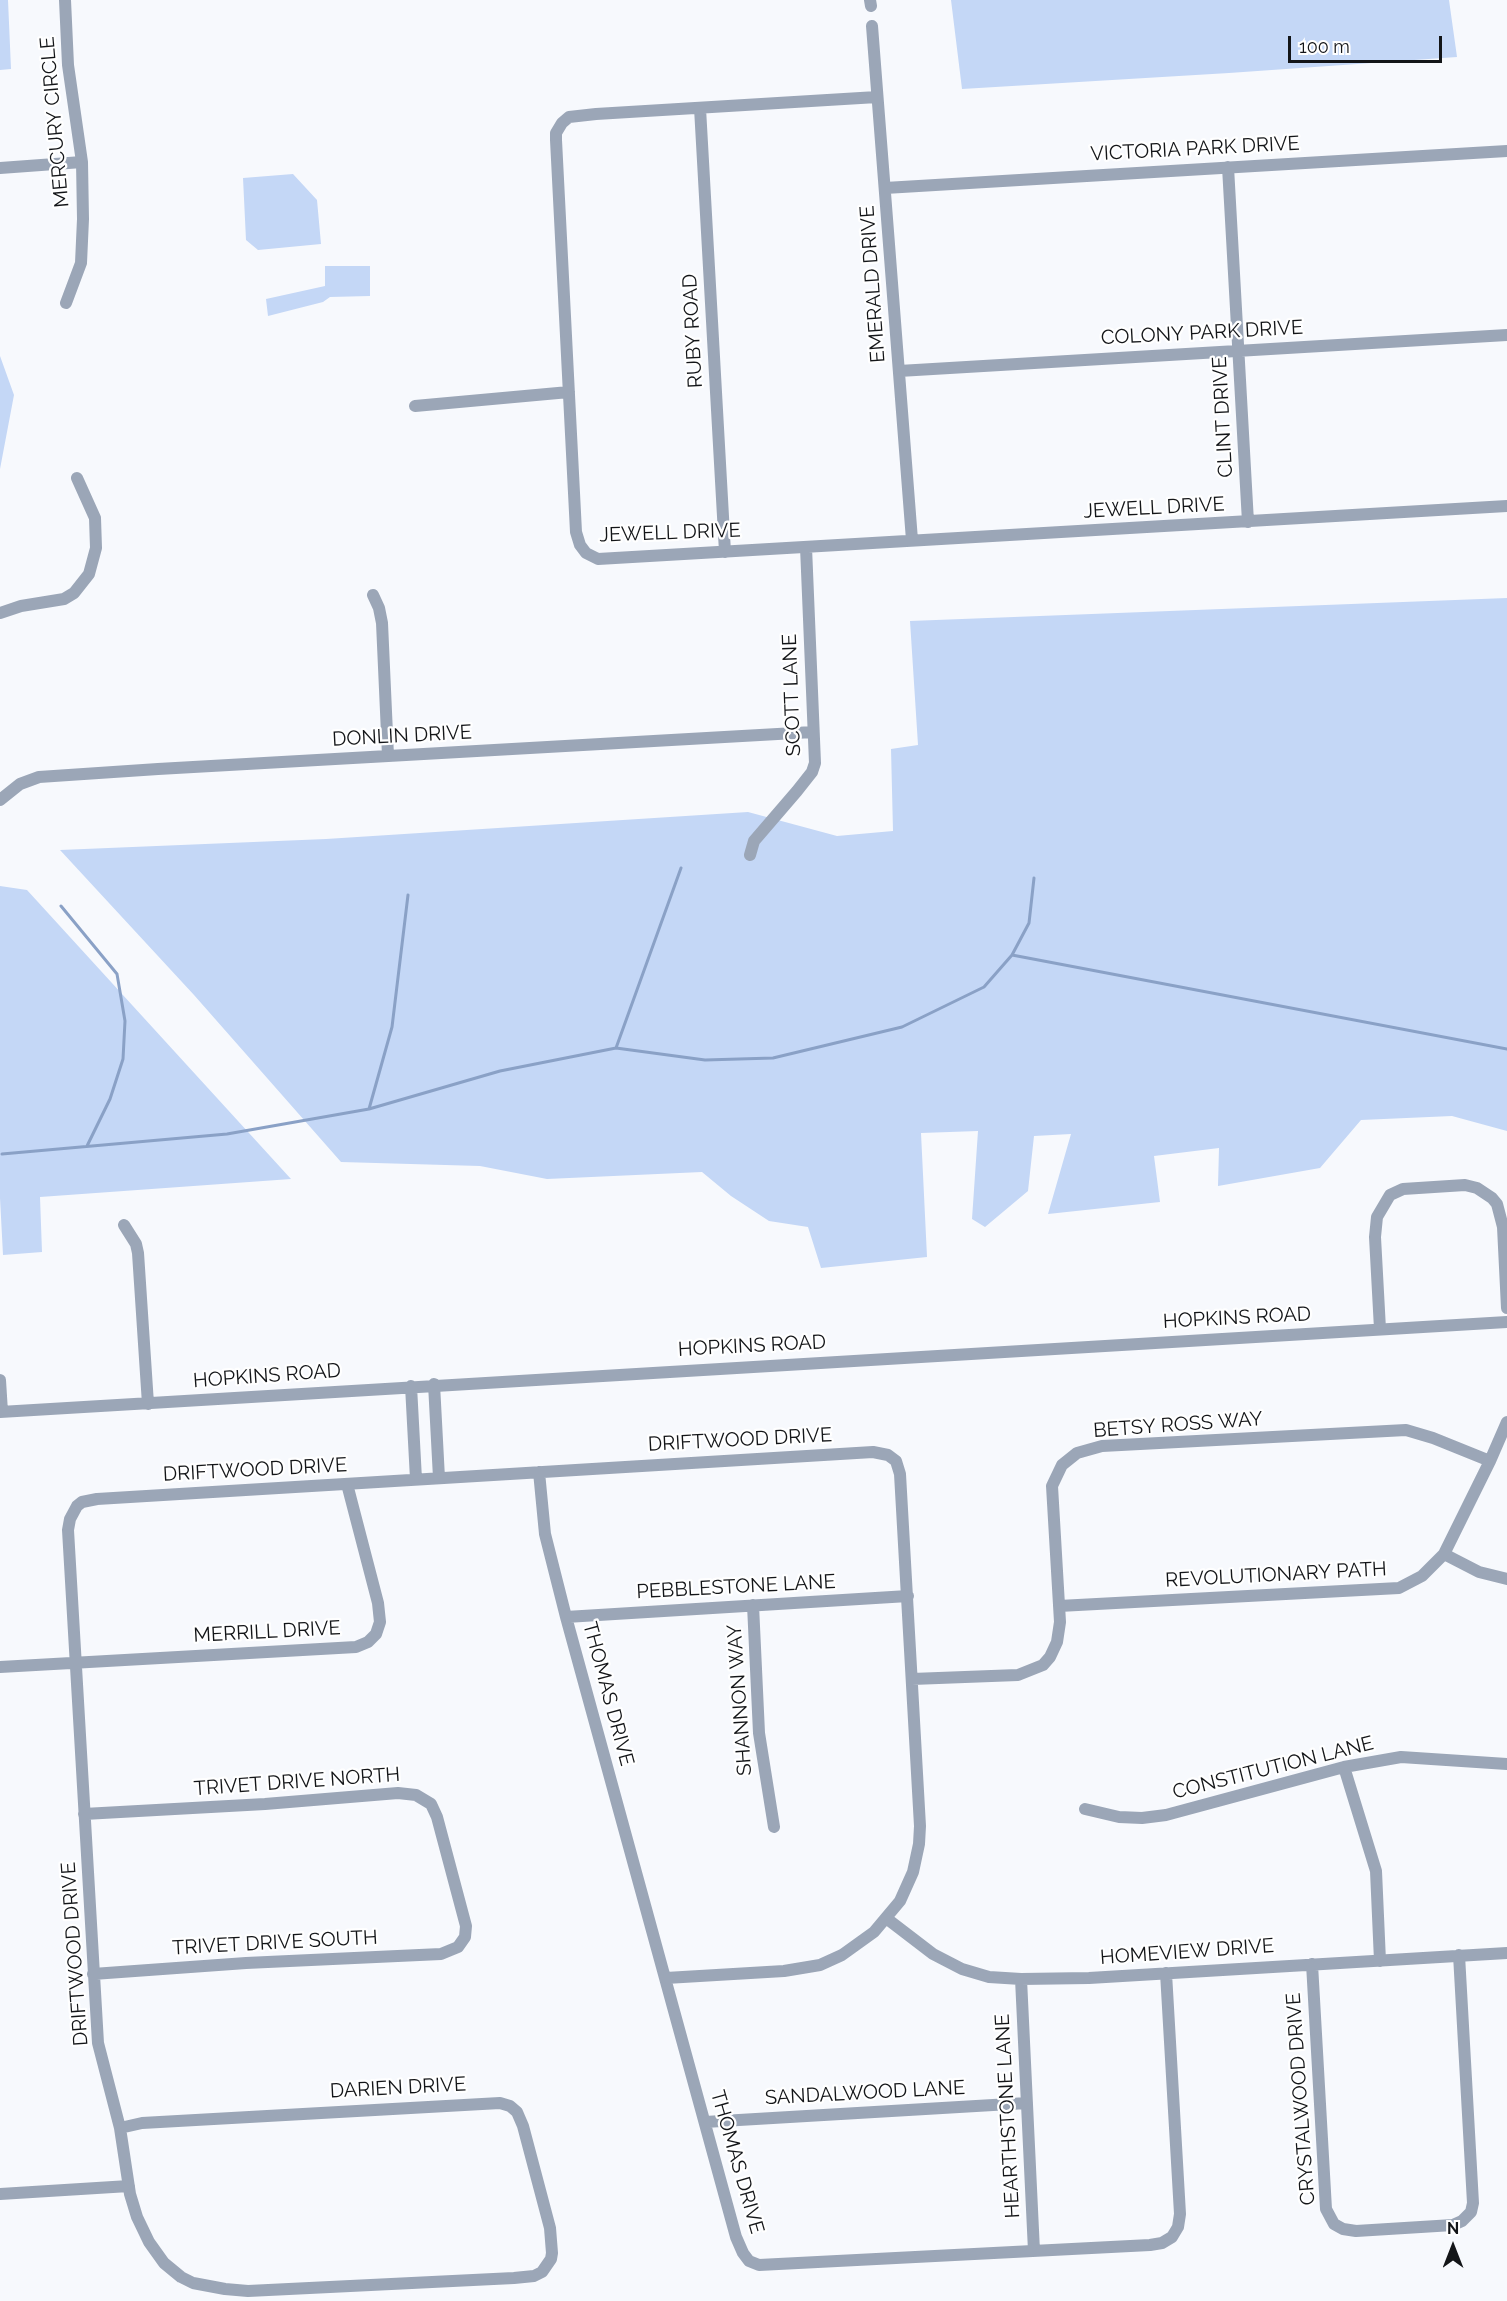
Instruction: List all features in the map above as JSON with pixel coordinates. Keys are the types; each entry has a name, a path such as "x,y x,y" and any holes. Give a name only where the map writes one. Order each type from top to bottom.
{"street":[{"name":"MERCURY CIRCLE","path":"65,3 72,105 82,162 83,248 77,276 66,303"},
{"name":"EMERALD DRIVE","path":"872,26 912,540"},
{"name":"JEWELL DRIVE","path":"877,97 569,117 562,123 556,133 576,532 580,545 586,553 598,559 1507,507"},
{"name":"RUBY ROAD","path":"700,108 725,552"},
{"name":"VICTORIA PARK DRIVE","path":"885,188 1507,151"},
{"path":"0,168 82,162"},
{"name":"CLINT DRIVE","path":"1228,167 1248,522"},
{"name":"COLONY PARK DRIVE","path":"899,371 1507,335"},
{"path":"415,406 569,392"},
{"path":"0,613 21,606 64,598 74,593 88,574 96,548 95,518 77,478"},
{"name":"SCOTT LANE","path":"750,855 754,841 812,772 815,763 806,547"},
{"path":"373,595 382,623 388,756"},
{"name":"DONLIN DRIVE","path":"0,800 20,784 39,777 813,732"},
{"path":"1380,1329 1375,1237 1377,1217 1390,1196 1403,1189 1465,1185 1477,1188 1492,1198 1497,1204 1503,1227 1507,1308"},
{"path":"124,1225 136,1244 138,1253 148,1404"},
{"name":"HOPKINS ROAD","path":"1,1412 434,1384 1507,1322"},
{"path":"0,1380 1,1412"},
{"path":"434,1384 439,1478"},
{"path":"411,1386 416,1479"},
{"name":"REVOLUTIONARY PATH","path":"1059,1606 1399,1588 1422,1576 1444,1554 1507,1422"},
{"name":"BETSY ROSS WAY","path":"912,1679 1018,1675 1043,1665 1050,1657 1057,1642 1059,1606 1052,1486 1062,1465 1077,1453 1102,1446 1406,1430 1433,1438 1490,1461"},
{"name":"DRIFTWOOD DRIVE","path":"547,2266 534,2276 514,2278 316,2288 225,2289 193,2283 181,2277 164,2263 149,2242 137,2217 129,2186 120,2128 98,2043 68,1530 70,1519 77,1506 97,1499 873,1452 888,1455 896,1461 900,1474 920,1826 913,1872 900,1901 886,1918 859,1944 820,1965 784,1971 666,1978"},
{"name":"THOMAS DRIVE","path":"539,1472 545,1534 566,1617 736,2237 749,2261 759,2265 1034,2251 1162,2243 1172,2237 1178,2227 1180,2214 1166,1973"},
{"name":"MERRILL DRIVE","path":"0,1667 357,1647 368,1642 376,1634 380,1622 378,1603 347,1484"},
{"path":"1444,1554 1479,1572 1507,1580"},
{"name":"PEBBLESTONE LANE","path":"566,1617 908,1596"},
{"name":"SHANNON WAY","path":"753,1605 759,1733 774,1827"},
{"name":"CONSTITUTION LANE","path":"1085,1809 1119,1817 1142,1818 1166,1815 1344,1767 1401,1757 1507,1764"},
{"path":"1344,1767 1376,1871 1380,1960"},
{"name":"TRIVET DRIVE NORTH","path":"84,1814 265,1804 398,1793 416,1795 431,1804 437,1817 466,1926 465,1937 458,1947"},
{"name":"HOMEVIEW DRIVE","path":"886,1918 933,1954 962,1970 989,1977 1021,1979 1089,1978 1507,1953"},
{"name":"TRIVET DRIVE SOUTH","path":"93,1974 246,1963 441,1954 458,1947"},
{"name":"CRYSTALWOOD DRIVE","path":"1312,1964 1326,2209 1334,2224 1343,2229 1356,2231 1453,2225 1462,2221 1471,2212 1473,2203 1460,1955"},
{"name":"HEARTHSTONE LANE","path":"1021,1979 1034,2251"},
{"name":"DARIEN DRIVE","path":"120,2128 142,2123 500,2103 510,2106 517,2112 523,2126 550,2228 552,2253 547,2266"},
{"name":"SANDALWOOD LANE","path":"705,2122 1027,2103"},
{"path":"0,2194 129,2186"}],"shaded area":[{"path":"0,0 8,0 11,69 0,70"},
{"path":"951,0 1449,0 1457,57 962,89"},
{"path":"293,174 317,200 321,244 258,250 246,240 243,178"},
{"path":"325,266 370,266 370,296 330,297 323,302 268,316 266,299 325,286"},
{"path":"0,356 14,395 0,469"},
{"path":"1507,598 1507,1131 1452,1116 1361,1120 1320,1168 1218,1186 1219,1148 1154,1156 1160,1202 1048,1214 1071,1134 1034,1136 1028,1191 985,1227 972,1219 978,1131 921,1133 927,1257 821,1268 808,1227 769,1221 731,1196 702,1172 547,1179 480,1166 341,1162 194,995 60,850 326,839 748,812 837,836 893,831 891,749 918,745 910,621"},
{"path":"0,886 27,890 291,1179 40,1197 42,1252 3,1255 0,1198"}],"waterway":[{"path":"616,1048 681,868"},
{"path":"1012,955 1029,923 1034,878"},
{"path":"369,1109 392,1027 408,895"},
{"path":"61,906 117,974 125,1021 123,1059 110,1099 87,1146"},
{"path":"2,1154 227,1134 369,1109 500,1071 616,1048 705,1060 773,1058 902,1027 984,987 1012,955 1507,1049"}]}
